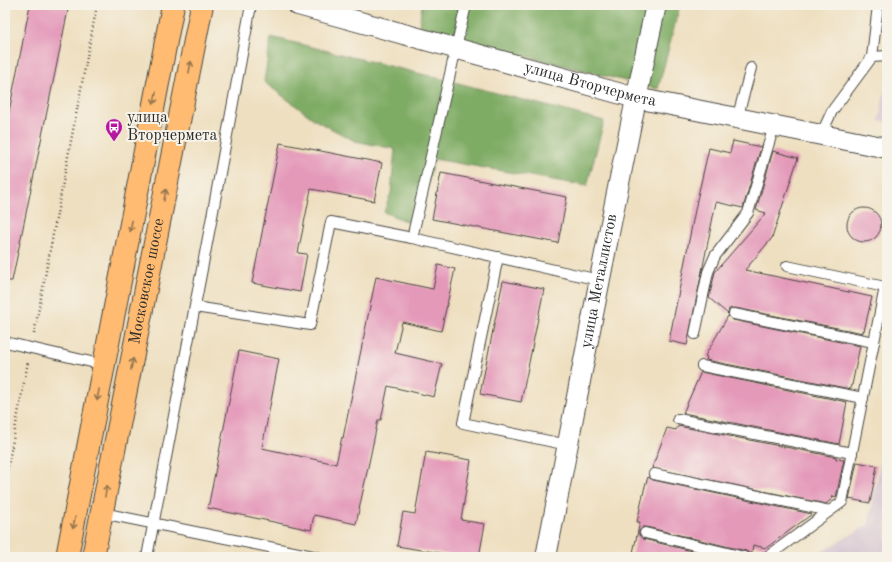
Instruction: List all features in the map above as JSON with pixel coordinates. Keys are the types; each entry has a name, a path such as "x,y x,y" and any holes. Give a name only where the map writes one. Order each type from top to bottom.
{"main road":[{"name":"Московское шоссе","path":"67,557 173,5"},
{"name":"Московское шоссе","path":"94,557 202,5"}],"street":[{"name":"улица Вторчермета","path":"298,5 636,98 887,148"},
{"name":"улица Металлистов","path":"546,557 599,280 656,5"}],"lane":[{"path":"146,557 195,307 251,5"},
{"path":"412,238 466,5"},
{"path":"821,135 832,111 872,57 878,5"},
{"path":"872,57 887,56"},
{"path":"737,119 750,68"},
{"path":"695,334 708,272 715,256 748,214 774,126"},
{"path":"195,307 310,325 331,222 412,238 599,280"},
{"path":"498,257 464,423 568,445"},
{"path":"767,557 842,502 886,286 787,266"},
{"path":"734,314 874,342"},
{"path":"5,342 104,366"},
{"path":"702,366 863,398"},
{"path":"678,419 852,453"},
{"path":"654,474 830,511"},
{"path":"102,513 318,557"},
{"path":"645,533 744,557"}],"path":[{"path":"5,482 98,5"}],"shaded area":[{"path":"887,75 887,122 879,121"},
{"path":"887,428 887,557 812,557 868,525"}],"green space":[{"path":"422,5 680,5 658,89 484,46 419,26"},
{"path":"271,37 604,121 587,186 434,159 417,226 384,212 391,193 395,149 355,141 315,120 264,82"}],"building":[{"path":"30,5 69,5 12,281 5,281 5,132"},
{"path":"733,141 761,147 743,208 716,202 687,345 669,341 709,148 730,153"},
{"path":"280,143 382,163 374,201 311,189 298,253 307,254 300,292 252,283"},
{"path":"773,151 798,158 772,238 745,270 872,297 863,333 735,308 729,309 728,314 709,298 715,272 766,213 756,210"},
{"path":"441,173 567,197 558,243 432,219"},
{"path":"861,208 867,208 871,209 878,215 881,225 880,232 874,239 867,242 861,242 857,241 850,235 847,228 847,222 848,218 854,211"},
{"path":"438,265 455,269 441,331 402,322 395,353 442,364 434,397 388,386 381,420 378,420 356,524 314,515 311,530 208,508 239,351 279,359 262,448 336,464 342,437 343,438 376,277 433,289"},
{"path":"503,281 544,289 521,402 480,394"},
{"path":"728,316 733,320 860,346 850,389 706,360 707,357 705,356"},
{"path":"701,372 847,402 839,444 683,413"},
{"path":"678,426 836,457 836,459 844,460 836,497 833,496 832,499 826,504 652,468 667,428 676,430"},
{"path":"426,452 471,460 461,520 485,524 479,557 463,557 397,546 403,512 415,514"},
{"path":"857,462 877,466 870,503 849,499"},
{"path":"648,477 653,480 812,514 766,548 753,545 751,557 746,551 643,527 639,531 639,535 643,539 716,557 632,557 640,522 637,522"}],"place":[{"name":"улица Вторчермета","path":"114,142"}]}
